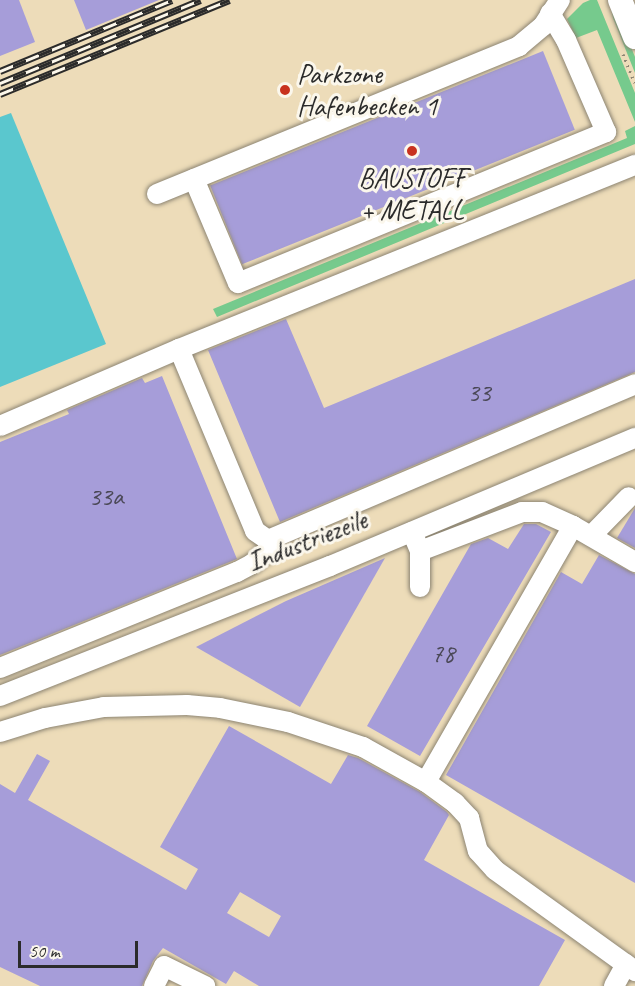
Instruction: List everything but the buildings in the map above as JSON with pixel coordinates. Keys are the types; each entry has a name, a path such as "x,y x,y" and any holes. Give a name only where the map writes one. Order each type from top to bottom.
{"main road":[{"path":"620,0 635,37"}],"street":[{"path":"157,194 519,46 543,26 555,7"},
{"path":"194,179 238,283 606,132 555,7"},
{"path":"0,426 179,350 635,165"},
{"path":"0,668 237,572 269,550 268,540 255,531 179,350"},
{"path":"268,540 635,384"},
{"name":"Industriezeile","path":"0,696 412,532 635,438"},
{"path":"591,536 629,497"},
{"path":"420,551 522,512 542,512 573,526 635,562"},
{"path":"426,782 573,526"},
{"path":"412,532 420,551 420,587"},
{"path":"0,732 45,718 104,706 158,704 220,708 288,722 327,733 363,747 426,782 455,803 469,818 478,852 495,870 630,968 614,986"},
{"path":"154,986 164,966 205,986"}],"green space":[{"path":"597,0 635,93 635,122 597,30 576,38 567,19 583,3"},
{"path":"615,7 635,57 635,73 613,18 611,8"},
{"path":"635,126 635,144 217,317 213,309 627,138 625,131"}],"water":[{"path":"11,113 106,344 0,387 0,117"}],"railway":[{"path":"0,71 172,0"},
{"path":"0,83 200,0"},
{"path":"0,94 229,0"}],"place":[{"name":"Parkzone Hafenbecken 1","path":"285,90"},
{"name":"BAUSTOFF + METALL","path":"412,151"}]}
